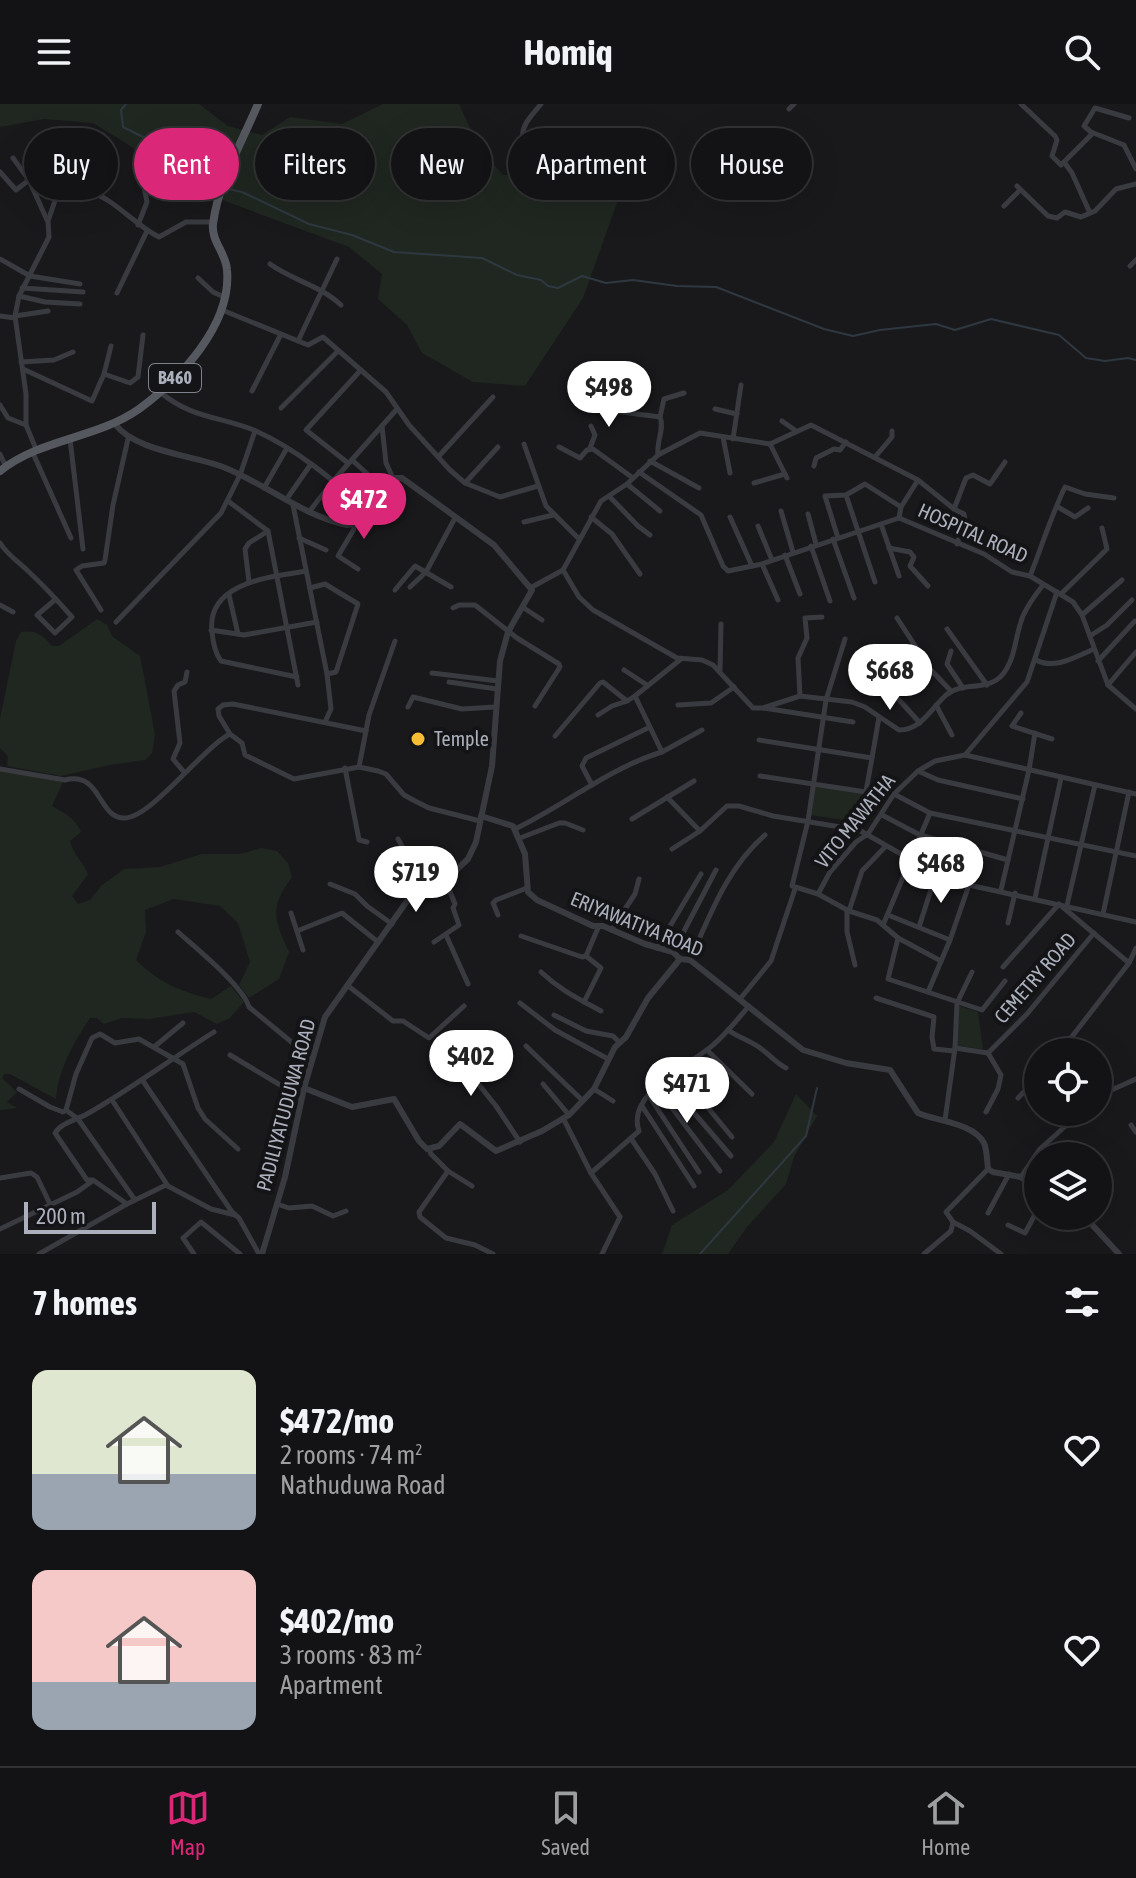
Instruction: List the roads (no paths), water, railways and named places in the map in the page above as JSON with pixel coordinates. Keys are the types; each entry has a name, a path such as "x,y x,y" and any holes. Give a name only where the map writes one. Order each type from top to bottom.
{"main road":[{"name":"B460","path":"3,469 34,450 115,424 160,392 204,342 222,310 225,298 227,267 212,232 213,222 219,197 258,104"}],"street":[{"path":"524,128 541,104"},
{"path":"1021,104 1055,136 1057,140 1052,156 1061,165 1093,133"},
{"path":"1129,118 1095,108 1084,126 1093,133 1124,145 1136,169"},
{"path":"13,158 24,173"},
{"path":"1064,162 1090,213"},
{"path":"0,172 16,190 24,184"},
{"path":"1004,206 1018,188 1048,216 1057,218 1068,212 1081,217 1104,204 1116,189 1136,184"},
{"path":"48,221 58,192 77,196 88,191 101,195 147,231 162,236 186,222 213,222"},
{"path":"38,200 48,221 49,237 22,288 15,317 23,369 26,425 71,538"},
{"path":"138,225 147,200"},
{"path":"117,293 147,231"},
{"path":"0,259 30,276 80,284"},
{"path":"298,341 337,259"},
{"path":"1130,266 1136,260"},
{"path":"270,264 288,277 322,291 341,305"},
{"path":"198,278 225,298"},
{"path":"22,288 83,292"},
{"path":"19,296 45,302 80,304"},
{"path":"222,310 308,345 323,337 386,392 438,457 465,483 500,497 538,486"},
{"path":"0,316 15,317 48,311"},
{"path":"252,391 281,334"},
{"path":"104,374 130,383 138,377 143,335"},
{"path":"23,369 89,402 94,399 104,374 111,346"},
{"path":"281,408 338,351"},
{"path":"21,362 54,360 73,352"},
{"path":"360,371 306,430 383,488"},
{"path":"733,439 741,385"},
{"path":"160,392 186,410 255,431 287,448 367,510"},
{"path":"658,455 656,445 664,399 684,393"},
{"path":"438,457 493,397"},
{"path":"0,405 8,418 26,425"},
{"path":"309,512 397,409"},
{"path":"715,409 737,414"},
{"path":"614,411 660,417"},
{"path":"782,421 796,431"},
{"path":"115,424 128,439 221,466 293,505 335,522 353,524"},
{"path":"353,524 393,478 402,478 494,545 532,587 563,570 601,501 627,484 658,455 700,433 770,444 811,425 918,480 964,514 957,544"},
{"path":"382,426 386,463 393,478"},
{"path":"559,447 580,458 590,448 595,435 591,426"},
{"path":"116,622 214,523 240,475 255,431"},
{"path":"875,457 892,437 892,431"},
{"path":"723,437 730,473"},
{"path":"69,438 83,549"},
{"path":"101,610 76,570 82,566 104,563 128,439"},
{"path":"814,466 816,458 834,449 840,450 846,442"},
{"path":"524,444 546,506 579,539"},
{"path":"754,483 786,476 770,444"},
{"path":"465,483 498,447"},
{"path":"263,489 287,448"},
{"path":"590,448 633,478"},
{"path":"0,454 3,469"},
{"path":"650,461 699,488"},
{"path":"954,509 966,478 973,475 990,484 1005,462"},
{"path":"285,501 311,464"},
{"name":"HOSPITAL ROAD","path":"639,472 701,515 728,571 762,564 899,518 984,554 1012,572 1030,576 1073,602 1082,615 1108,685 1136,709"},
{"path":"899,518 901,507 918,480"},
{"path":"627,484 660,511"},
{"path":"854,598 824,498 846,495 865,484 901,507"},
{"path":"1030,576 1063,491 1069,487 1085,494 1114,498"},
{"path":"846,495 875,582"},
{"path":"609,496 650,535"},
{"path":"228,501 268,531 298,685"},
{"path":"293,505 327,674 331,709 325,722"},
{"path":"1058,507 1075,517 1088,508"},
{"path":"781,511 793,552"},
{"path":"808,514 813,545 830,601"},
{"path":"524,522 553,515"},
{"path":"591,517 612,534 640,574"},
{"path":"730,517 752,566"},
{"path":"410,587 426,572 455,518"},
{"path":"353,524 354,529 338,556 358,569"},
{"path":"881,524 899,576"},
{"path":"758,526 772,560"},
{"path":"1102,528 1107,549 1059,593 1027,682 965,755 1132,793 1103,914"},
{"path":"249,582 245,549 268,531"},
{"path":"299,538 326,550"},
{"path":"0,543 4,550 56,599 72,617 55,633 37,615 56,599"},
{"path":"889,548 910,552 914,557 910,566 928,586"},
{"path":"785,555 800,594"},
{"path":"762,564 778,600"},
{"path":"395,590 413,568 451,587"},
{"path":"563,570 579,597 593,610 682,659 702,660 720,671 753,708 853,722"},
{"path":"297,677 221,661 216,655 211,630 212,613 228,594 249,582 306,571"},
{"path":"1082,615 1122,580"},
{"path":"310,588 325,584 358,604 336,672 327,674"},
{"path":"763,708 800,696 852,702 899,730 907,730 920,723 951,691 987,685 1003,674 1011,659 1022,618 1043,585"},
{"name":"PADILIYATUDUWA ROAD","path":"261,1254 277,1204 304,1088 325,1017 412,894 445,879 468,859 476,842 492,766 497,685 508,632 531,595 532,587"},
{"path":"228,594 238,634"},
{"path":"1090,636 1107,625 1132,600"},
{"path":"0,605 13,612"},
{"path":"453,608 475,605 508,632 560,665 535,706"},
{"path":"524,608 542,620"},
{"path":"800,696 798,658 807,638 805,618 822,617"},
{"path":"897,618 931,670 951,691"},
{"path":"1098,662 1135,621"},
{"path":"211,630 238,634 317,622"},
{"path":"720,671 721,624"},
{"path":"947,629 987,685"},
{"path":"845,639 826,700 808,821 791,883 795,889 818,894 848,911 877,920 898,938 941,961"},
{"path":"359,767 366,731 395,641"},
{"path":"1036,660 1045,665 1059,663 1094,649"},
{"path":"951,651 947,664 963,688"},
{"path":"1108,685 1136,652"},
{"path":"598,715 635,696 682,659"},
{"path":"624,670 647,685"},
{"path":"184,772 173,759 180,743 174,691 185,682 187,672"},
{"path":"432,673 497,685"},
{"path":"881,680 920,723"},
{"path":"449,682 497,685"},
{"path":"555,736 600,683 603,682 627,701"},
{"path":"678,705 711,703 734,687"},
{"path":"635,696 662,752"},
{"path":"408,707 413,697 462,709 495,707"},
{"path":"366,731 233,704 218,709 230,734 242,743 245,755 294,779 359,767 386,774 404,795 429,808 513,826 520,838 528,870 527,888 496,900 493,903 498,915"},
{"path":"936,705 952,735"},
{"path":"1021,713 1012,726 1052,739"},
{"path":"859,830 879,717"},
{"path":"592,785 582,766 586,758 650,727"},
{"path":"515,829 545,815 592,785 702,730"},
{"path":"1001,890 1035,733"},
{"path":"0,769 65,780 84,780 122,819 139,813 156,801 184,772 230,734"},
{"path":"759,740 872,758"},
{"name":"VITO MAWATHA","path":"818,894 830,872 868,834 894,794 918,771 935,761 965,755"},
{"path":"345,768 359,840 367,842"},
{"path":"918,771 938,780 1023,799"},
{"path":"760,776 866,792"},
{"path":"1035,898 1061,778"},
{"path":"632,819 694,781"},
{"path":"1003,967 1063,905 1095,785"},
{"path":"894,794 930,813 1136,856"},
{"path":"667,797 700,831"},
{"path":"672,849 732,805 773,816 859,830 908,860 969,885 1136,922"},
{"path":"883,925 930,813"},
{"path":"881,814 920,835 1008,860"},
{"path":"520,838 559,823 583,830"},
{"path":"690,960 734,868 765,835"},
{"path":"398,839 425,887"},
{"path":"855,965 847,932 848,911 862,871 886,846"},
{"path":"673,952 716,870"},
{"path":"657,948 701,874"},
{"path":"919,927 936,874"},
{"path":"434,942 459,925 453,908 454,897 445,879"},
{"path":"611,930 635,894 639,879"},
{"path":"330,884 355,894 392,924"},
{"path":"928,992 969,885"},
{"name":"ERIYAWATIYA ROAD","path":"527,888 537,900 598,928 603,926 673,952 680,959 690,960 803,1050 846,1063 890,1070 918,1113 945,1120 983,1141 988,1169"},
{"path":"740,999 771,961 795,889"},
{"path":"1008,923 1015,893"},
{"path":"1063,905 1129,963"},
{"path":"291,913 303,950"},
{"path":"297,931 342,913 378,942"},
{"path":"888,915 950,940"},
{"path":"586,956 598,928"},
{"path":"178,932 237,988 249,1007 312,1059"},
{"name":"CEMETRY ROAD","path":"988,1053 1027,1014 1094,933"},
{"path":"446,935 468,984"},
{"path":"521,936 586,956 601,968 584,1002"},
{"path":"898,938 888,979 957,1003"},
{"path":"1071,1038 1129,963 1136,948"},
{"path":"429,1149 439,1146 460,1124 492,1150 500,1151 566,1116 594,1089 608,1059 626,1037 648,998 680,959"},
{"path":"541,972 564,988 568,996 601,1011"},
{"path":"945,1120 955,1049 957,1003 972,972"},
{"name":"CEMETRY ROAD","path":"957,1003 982,1010 1005,981"},
{"path":"346,985 393,1021 403,1021 429,1038 464,1006"},
{"path":"876,998 934,1017 934,1049 988,1053 1001,1075 998,1089 986,1112"},
{"path":"520,1003 555,1030 608,1059"},
{"path":"591,1173 639,1131 638,1112 656,1087 676,1069 707,1050 748,1007"},
{"path":"554,1015 586,1031 613,1036 620,1043"},
{"path":"154,1047 183,1023"},
{"path":"728,1030 742,1041 762,1048 773,1061 786,1068"},
{"path":"127,1204 93,1180 87,1180 55,1133 57,1128 112,1100 214,1032"},
{"path":"66,1110 76,1074 96,1034 115,1043 139,1039 183,1064 198,1108 205,1119 238,1149"},
{"path":"526,1046 584,1101"},
{"path":"707,1050 752,1094"},
{"path":"230,1055 302,1098"},
{"path":"487,1059 471,1072 472,1076 520,1142"},
{"path":"676,1069 732,1137"},
{"path":"665,1079 731,1156"},
{"path":"1112,1090 1136,1079"},
{"path":"143,1081 261,1254"},
{"path":"543,1084 566,1116 591,1173 620,1217 602,1254"},
{"path":"656,1087 720,1171"},
{"path":"304,1088 352,1107 394,1099 419,1141 448,1171 472,1186"},
{"path":"19,1089 50,1107 63,1112 66,1110 78,1119 135,1200"},
{"path":"594,1089 613,1101"},
{"path":"1018,1098 1024,1092"},
{"path":"649,1096 699,1172"},
{"path":"112,1100 168,1186 211,1209 235,1215"},
{"path":"642,1106 694,1186"},
{"path":"1131,1125 1136,1132"},
{"path":"1021,1177 1040,1149 1065,1126"},
{"path":"632,1140 655,1174 673,1211"},
{"path":"1001,1254 953,1222 946,1212 988,1169 1024,1179"},
{"path":"448,1171 419,1212 420,1217 446,1238 475,1245 493,1254"},
{"path":"0,1177 31,1173 37,1177 50,1204"},
{"path":"988,1213 1009,1174"},
{"path":"0,1229 77,1192 93,1180"},
{"path":"39,1254 127,1204 168,1186"},
{"path":"277,1204 289,1208 312,1206 333,1216 346,1211"},
{"path":"194,1254 183,1238 201,1222 240,1254"},
{"path":"924,1254 951,1231 953,1222"},
{"path":"1008,1225 1025,1233 1027,1230"},
{"path":"1097,1230 1119,1254"},
{"path":"53,1247 57,1254"}],"waterway":[{"path":"126,104 121,110 123,127 134,132"},
{"path":"239,191 309,224 352,235 394,252 482,258 517,275 541,280 548,286 558,288 582,276 606,283 633,280 716,287 824,329 853,336 936,324 955,330 991,319 1059,335 1086,358 1136,360"},
{"path":"700,1254 806,1136 817,1088"}],"place":[{"name":"Temple","path":"418,739"}]}
